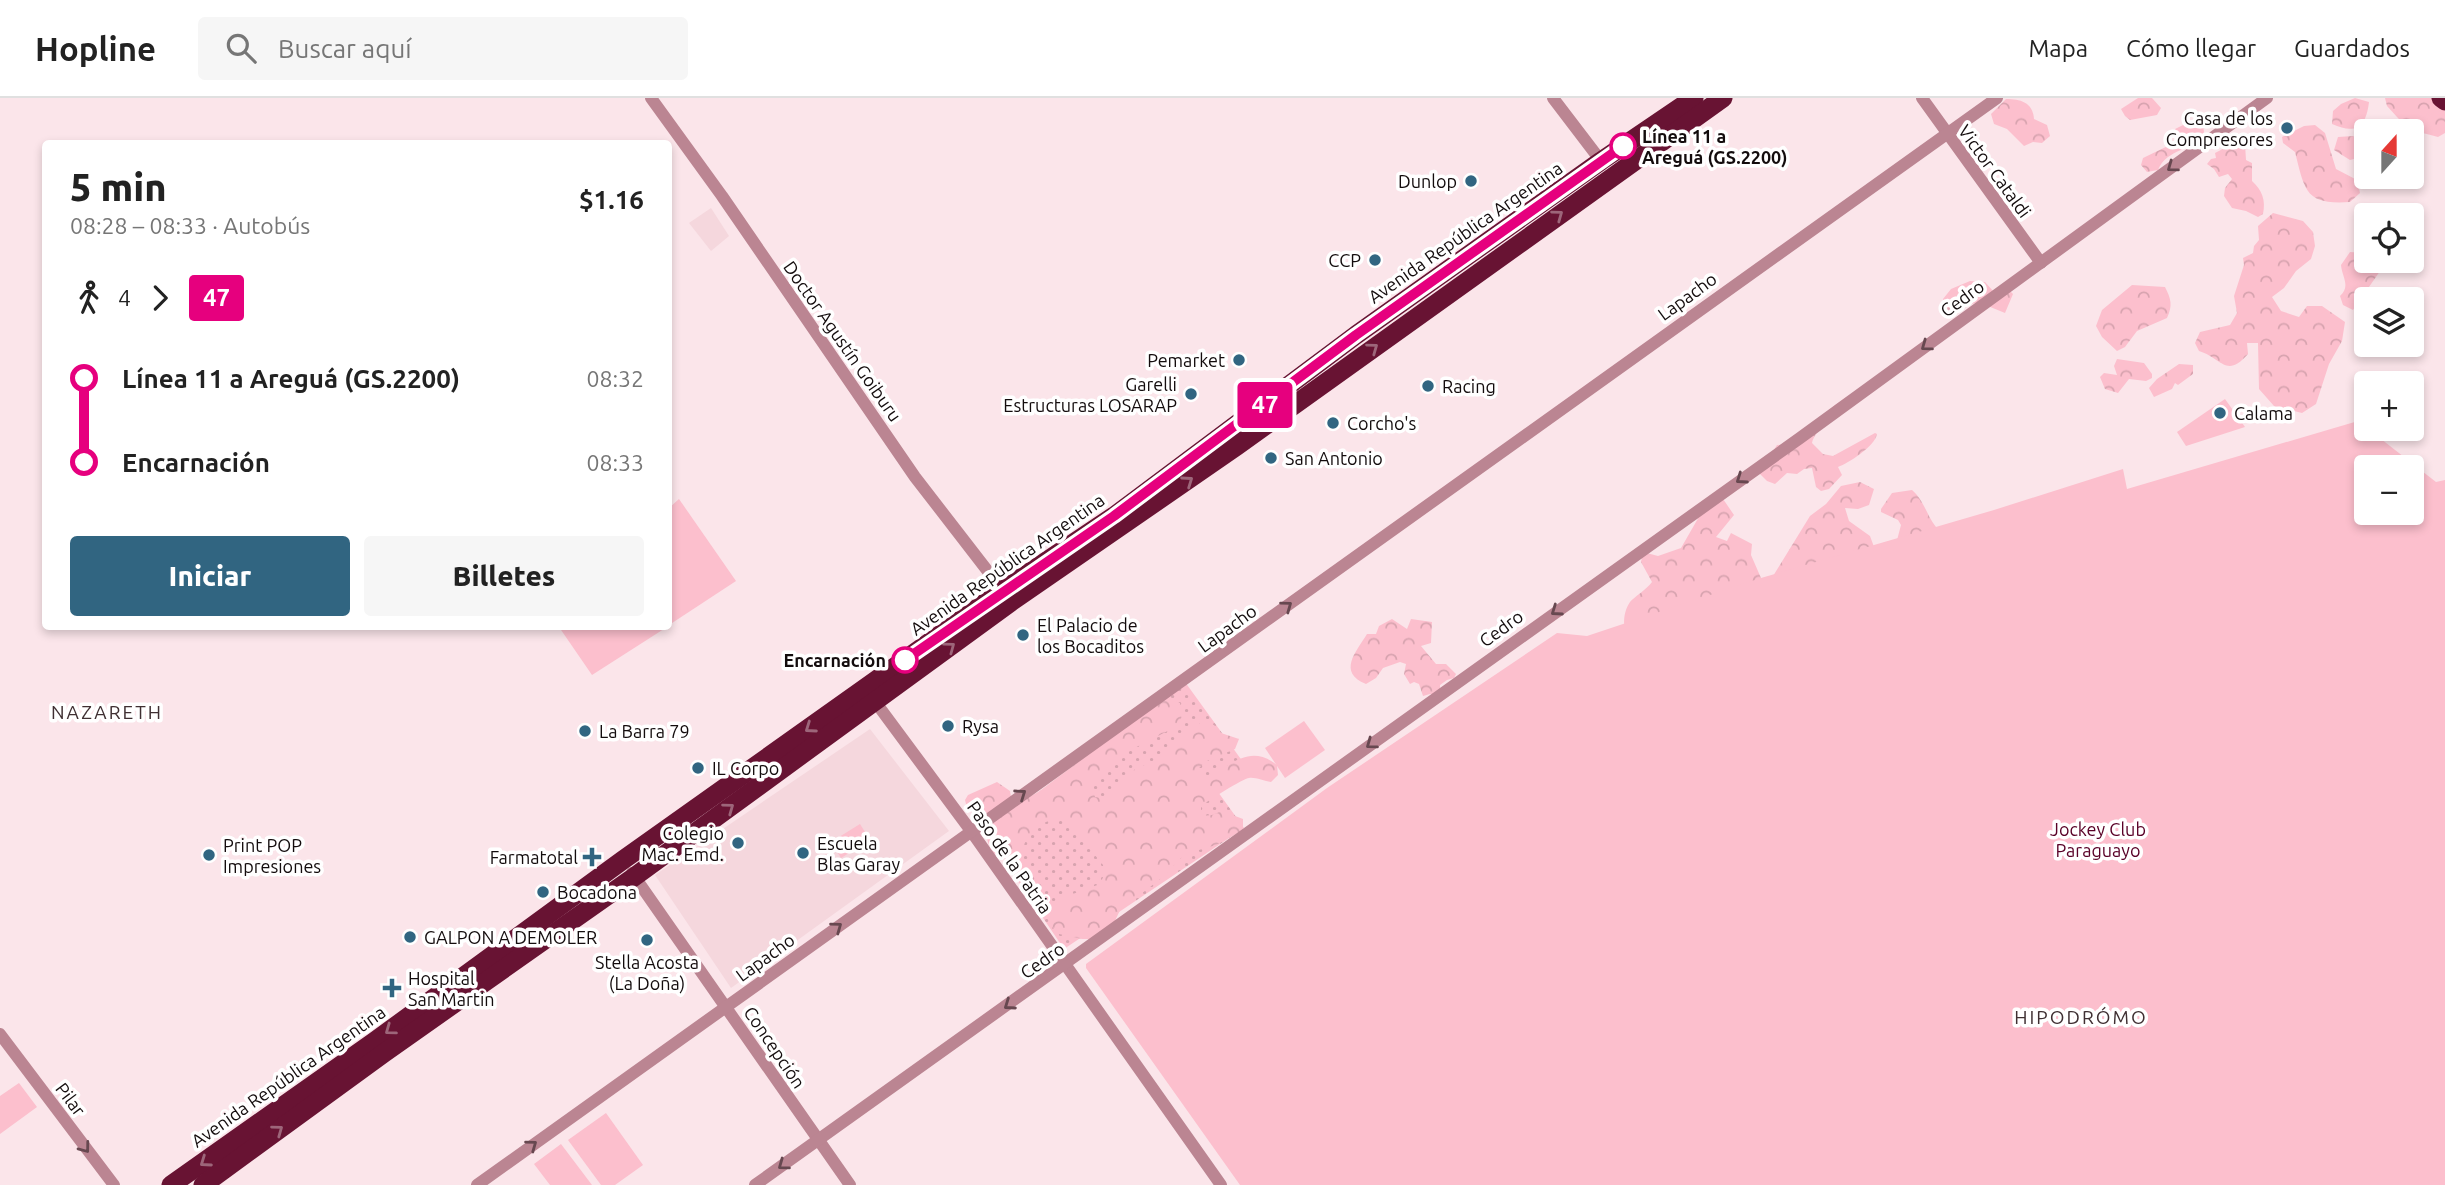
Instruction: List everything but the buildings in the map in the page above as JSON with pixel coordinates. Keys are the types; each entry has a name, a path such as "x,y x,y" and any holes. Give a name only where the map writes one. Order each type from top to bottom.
{"highway":[{"name":"Avenida República Argentina","path":"203,1185 384,1053 634,877 870,696 1356,335 1694,98"},
{"name":"Avenida República Argentina","path":"1007,596 1237,446 1723,98"},
{"name":"Avenida República Argentina","path":"171,1185 624,860 870,696"}],"street":[{"name":"Doctor Agustín Goiburu","path":"651,98 722,196 915,477 1007,596"},
{"path":"1553,98 1601,161"},
{"name":"Victor Cataldi","path":"1922,98 2040,263"},
{"name":"Lapacho","path":"477,1185 1997,98"},
{"name":"Cedro","path":"755,1185 1064,966 2267,98"},
{"name":"Paso de la Patria","path":"870,696 971,831 1221,1185"},
{"name":"Concepción","path":"624,860 850,1185"},
{"name":"Pilar","path":"0,1034 114,1185"}],"shaded area":[{"path":"711,208 729,236 711,251 689,223"},
{"name":"Escuela Blas Garay","path":"870,729 949,831 731,988 655,875"}],"green space":[{"path":"2138,98 2152,98 2161,108 2157,115 2130,120 2125,116 2121,109"},
{"path":"2355,98 2369,102 2364,119 2354,119 2354,128 2347,129 2332,124 2333,111"},
{"path":"2385,98 2437,98 2445,111 2445,133 2438,137 2424,133 2424,119 2399,119 2387,106"},
{"path":"2006,99 2028,105 2034,119 2047,125 2050,136 2042,143 2033,142 2024,146 2007,129 1994,124 1991,114"},
{"path":"2189,122 2203,125 2204,132 2193,143 2167,158 2158,170 2147,172 2141,165 2143,158 2174,143 2178,136 2175,129"},
{"path":"2315,125 2325,133 2336,169 2354,178 2354,189 2359,189 2360,193 2350,202 2324,201 2309,193 2301,177 2295,152 2283,143 2282,137 2304,126"},
{"path":"2338,137 2354,137 2354,159 2350,160 2334,150"},
{"path":"2238,141 2245,144 2246,160 2252,163 2252,181 2261,192 2264,209 2263,214 2258,217 2232,208 2224,196 2225,188 2232,179 2228,174 2219,177 2207,164 2216,158 2215,153"},
{"path":"2273,213 2303,221 2313,232 2315,246 2311,259 2272,297 2281,311 2299,317 2307,306 2322,306 2345,322 2342,341 2329,364 2316,404 2302,413 2274,406 2259,389 2258,343 2247,343 2248,354 2241,361 2229,366 2199,351 2195,343 2200,332 2230,325 2237,313 2234,296 2244,265 2243,258 2253,253 2259,240 2258,226"},
{"path":"2350,252 2354,252 2354,273 2379,273 2369,287 2354,287 2353,310 2343,305 2340,296 2345,289 2341,265"},
{"path":"1970,281 1985,282 1994,292 2009,290 2013,294 2005,313 1978,302 1947,313 1943,299 1951,289"},
{"path":"2132,285 2165,287 2171,306 2167,318 2137,331 2125,347 2117,351 2102,337 2096,326 2102,310"},
{"path":"2117,359 2144,363 2152,378 2146,381 2129,379 2118,393 2105,389 2100,377 2104,373 2117,375 2114,366"},
{"path":"2179,364 2193,365 2193,374 2178,385 2175,383 2172,389 2154,397 2149,388"},
{"path":"1848,396 1863,397 1825,425 1812,443 1823,454 1833,456 1877,434 1867,449 1838,467 1842,475 1829,489 1821,491 1816,487 1812,468 1797,474 1787,473 1775,484 1759,473 1777,445 1791,444"},
{"name":"Calama","path":"2225,399 2245,427 2186,446 2177,432"},
{"name":"Jockey Club Paraguayo","path":"2354,422 2354,441 2384,441 2401,455 2354,455 2354,525 2424,525 2424,473 2436,482 2445,480 2445,1185 1240,1185 1086,968 1086,964 1327,788 1557,633 1587,636 1761,578 2123,469 2127,489"},
{"path":"1860,482 1874,489 1869,505 1858,509 1845,508 1849,521 1870,536 1877,555 1749,615 1810,516 1826,504 1841,486"},
{"path":"1912,490 1938,529 1896,544 1901,525 1898,520 1881,512 1881,509 1892,493"},
{"path":"1721,496 1734,515 1716,537 1727,541 1731,533 1752,544 1751,555 1761,578 1756,596 1628,649 1625,613 1632,600 1652,582 1641,562 1643,552 1658,556 1681,548 1704,508"},
{"path":"679,499 736,581 672,623 672,505"},
{"path":"1392,619 1407,629 1411,619 1432,622 1431,643 1421,646 1436,664 1446,664 1456,674 1454,678 1440,685 1440,695 1423,696 1419,684 1410,684 1404,674 1406,664 1400,662 1383,668 1376,678 1366,684 1352,674 1354,655 1367,634 1376,634 1379,626"},
{"path":"561,630 662,630 592,675"},
{"path":"1185,682 1243,762 1213,785 1244,828 1064,949 985,832"},
{"path":"1170,698 1180,703 1180,723 1105,767 1093,786 1095,797 1107,799 1135,769 1172,750 1203,721 1214,725 1221,733 1239,739 1235,749 1207,761 1199,768 1203,778 1248,756 1267,759 1277,765 1278,775 1271,782 1246,779 1201,806 1201,816 1222,811 1243,819 1243,830 1216,845 1185,854 1163,877 1120,910 1111,930 1093,939 1059,934 1052,927 1052,906 1070,895 1100,884 1104,875 1103,865 1065,818 1042,824 1026,841 1020,856 1016,857 1005,858 991,852 985,832 991,823 1008,809 1055,781 1159,701"},
{"path":"1304,721 1325,750 1285,778 1265,748"},
{"path":"997,782 1010,791 1011,797 987,815 975,814 970,810 965,800 968,795"},
{"path":"860,824 870,840 841,858 831,842"},
{"path":"19,1083 37,1107 0,1134 0,1096"},
{"path":"606,1113 643,1165 615,1185 601,1185 568,1140"},
{"path":"561,1144 592,1185 550,1185 534,1164"}],"bus line":[{"name":"47","path":"905,660 1114,516 1356,335 1623,146"}],"place":[{"name":"Casa de los Compresores","path":"2287,128"},
{"name":"Línea 11 a Areguá (GS.2200)","path":"1623,146"},
{"name":"Dunlop","path":"1471,181"},
{"name":"CCP","path":"1375,260"},
{"name":"Pemarket","path":"1239,360"},
{"name":"Racing","path":"1428,386"},
{"name":"Garelli Estructuras LOSARAP","path":"1191,394"},
{"name":"Calama","path":"2220,413"},
{"name":"Corcho's","path":"1333,423"},
{"name":"San Antonio","path":"1271,458"},
{"name":"El Palacio de los Bocaditos","path":"1023,635"},
{"name":"Encarnación","path":"905,660"},
{"name":"Rysa","path":"948,726"},
{"name":"La Barra 79","path":"585,731"},
{"name":"IL Corpo","path":"698,768"},
{"name":"Colegio Mac. Emd.","path":"738,843"},
{"name":"Escuela Blas Garay","path":"803,853"},
{"name":"Print POP Impresiones","path":"209,855"},
{"name":"Farmatotal","path":"592,857"},
{"name":"Bocadona","path":"543,892"},
{"name":"GALPON A DEMOLER","path":"410,937"},
{"name":"Stella Acosta (La Doña)","path":"647,940"},
{"name":"Hospital San Martin","path":"392,988"}],"district":[{"name":"NAZARETH","path":"107,712"},
{"name":"HIPODRÓMO","path":"2081,1017"}]}
